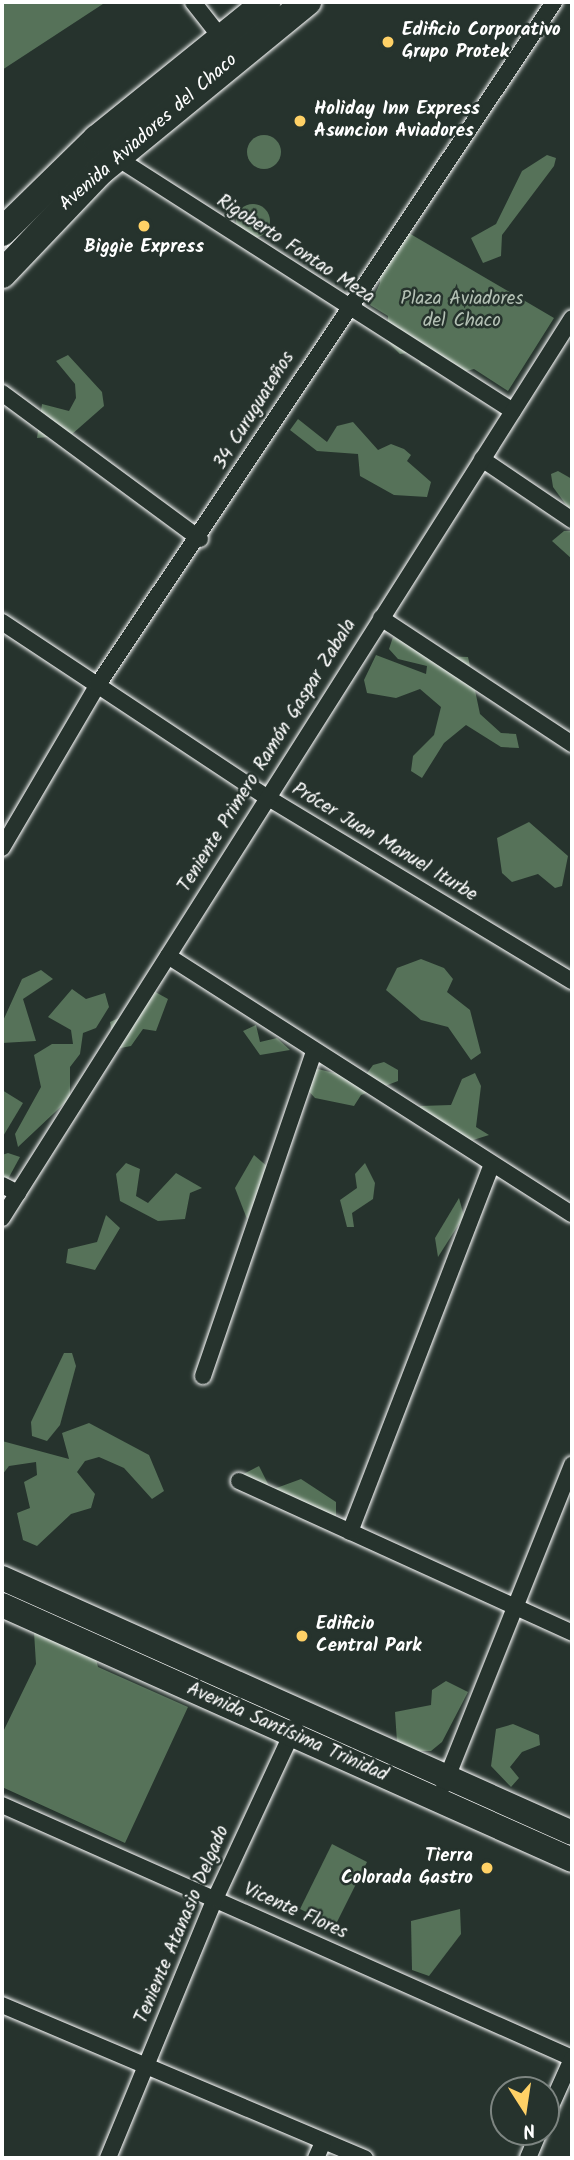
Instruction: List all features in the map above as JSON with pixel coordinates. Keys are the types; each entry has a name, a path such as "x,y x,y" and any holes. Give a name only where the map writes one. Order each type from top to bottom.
{"highway":[{"name":"Avenida Aviadores del Chaco","path":"229,47 267,2"},
{"name":"Avenida Aviadores del Chaco","path":"2,232 229,47 307,2"},
{"name":"Avenida Aviadores del Chaco","path":"2,274 106,149"}],"main road":[{"name":"Avenida Santísima Trinidad","path":"2,1578 572,1833"},
{"name":"Avenida Santísima Trinidad","path":"2,1605 572,1860"}],"street":[{"path":"193,2 229,47"},
{"name":"34 Curuguateños","path":"2,848 97,686 200,539 345,308 554,2"},
{"name":"Rigoberto Fontao Meza","path":"106,149 345,308 513,411"},
{"name":"Teniente Primero Ramón Gaspar Zabala","path":"2,1218 168,956 265,796 572,318"},
{"path":"2,393 200,539"},
{"path":"482,459 572,520"},
{"path":"380,618 572,744"},
{"name":"Prócer Juan Manuel Iturbe","path":"2,622 265,796 572,981"},
{"path":"168,956 491,1166 572,1214"},
{"path":"203,1376 314,1051"},
{"path":"350,1532 491,1166"},
{"path":"2,1185 18,1193"},
{"path":"439,1801 572,1465"},
{"path":"239,1481 572,1633"},
{"name":"Teniente Atanasio Delgado","path":"108,2158 215,1899 301,1712"},
{"name":"Vicente Flores","path":"2,1805 572,2058"},
{"path":"2,2005 365,2158"},
{"path":"560,2085 572,2058"},
{"path":"316,2158 323,2142"}],"green space":[{"path":"2,2 106,2 2,70"},
{"path":"264,135 276,140 281,152 276,164 264,169 252,164 247,152 252,140"},
{"path":"547,155 556,158 554,166 502,235 501,256 483,263 471,238 496,224 522,171"},
{"path":"253,204 265,209 270,221 265,233 253,238 241,233 236,221 241,209"},
{"name":"Plaza Aviadores del Chaco","path":"407,232 554,318 508,391 474,369 451,375 421,365 414,352 400,354 387,341 388,316 370,305 380,283 379,262"},
{"path":"68,355 102,392 104,406 71,435 37,438 42,404 69,411 76,398 75,384 56,361"},
{"path":"298,419 327,442 337,426 353,422 378,450 391,444 404,449 411,455 407,461 431,482 427,497 394,495 360,476 358,454 317,451 290,430"},
{"path":"558,471 572,479 572,513 553,487 551,474"},
{"path":"564,531 572,531 572,559 552,541"},
{"path":"393,637 439,656 468,657 480,714 501,733 516,734 519,748 501,747 466,725 444,743 422,778 411,771 413,756 434,735 441,707 420,689 396,698 367,693 364,680 376,655 426,674 427,666 398,659 389,649"},
{"path":"529,822 568,856 562,886 555,888 538,874 512,882 502,873 497,838"},
{"path":"421,959 444,968 453,979 447,992 470,1010 481,1053 471,1060 448,1027 421,1020 386,990 397,968"},
{"path":"41,970 53,979 23,999 36,1041 2,1043 2,1023 22,979"},
{"path":"72,989 86,999 105,993 109,1007 96,1028 83,1033 80,1054 70,1067 70,1098 18,1147 15,1134 41,1087 34,1055 52,1044 73,1044 71,1030 48,1017"},
{"path":"150,989 168,999 156,1031 143,1029 131,1046 115,1049 110,1022 123,1016 135,992"},
{"path":"256,1025 260,1042 277,1038 290,1050 260,1055 243,1031"},
{"path":"384,1062 398,1070 398,1081 361,1095 354,1106 315,1098 302,1084 305,1074 318,1069 362,1080 373,1065"},
{"path":"475,1073 481,1086 476,1127 489,1135 470,1141 422,1119 420,1106 451,1105 462,1079"},
{"path":"2,1090 23,1103 2,1138"},
{"path":"8,1153 20,1157 2,1190 2,1155"},
{"path":"254,1155 269,1168 247,1219 235,1188"},
{"path":"126,1163 140,1169 136,1196 148,1203 176,1173 202,1188 190,1193 185,1219 158,1221 120,1201 116,1174"},
{"path":"365,1163 375,1183 373,1199 352,1213 354,1227 347,1227 340,1200 357,1188 355,1174"},
{"path":"459,1198 464,1216 438,1257 435,1238"},
{"path":"106,1215 120,1228 95,1270 66,1263 68,1249 97,1242"},
{"path":"64,1353 72,1353 76,1366 60,1425 47,1441 32,1436 31,1422"},
{"path":"89,1423 149,1455 164,1491 152,1499 124,1468 99,1457 85,1461 77,1472 95,1494 91,1508 71,1514 37,1546 23,1540 17,1513 30,1508 24,1482 37,1475 36,1462 9,1466 2,1475 2,1441 69,1459 62,1433"},
{"path":"259,1466 271,1490 301,1479 336,1502 336,1517 234,1479"},
{"path":"34,1632 94,1651 98,1667 188,1707 125,1843 2,1787 2,1734 36,1664"},
{"path":"446,1681 468,1692 442,1742 431,1751 409,1751 397,1742 395,1712 431,1705 432,1690"},
{"path":"513,1724 539,1735 540,1745 522,1752 510,1767 519,1778 511,1787 491,1766 496,1729"},
{"path":"332,1844 367,1862 335,1926 300,1909"},
{"path":"460,1909 461,1934 429,1976 412,1970 411,1921"}],"place":[{"name":"Edificio Corporativo Grupo Protek","path":"388,42"},
{"name":"Holiday Inn Express Asuncion Aviadores","path":"300,121"},
{"name":"Biggie Express","path":"144,226"},
{"name":"Edificio Central Park","path":"302,1636"},
{"name":"Tierra Colorada Gastro","path":"487,1868"}]}
